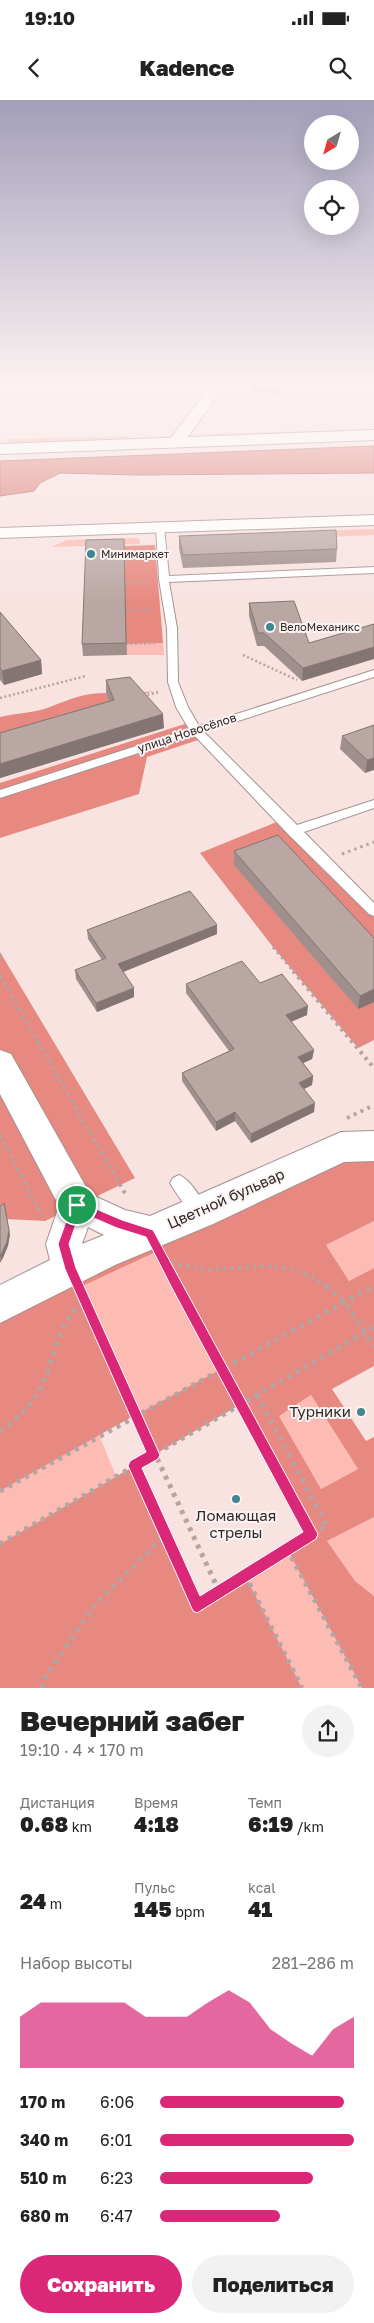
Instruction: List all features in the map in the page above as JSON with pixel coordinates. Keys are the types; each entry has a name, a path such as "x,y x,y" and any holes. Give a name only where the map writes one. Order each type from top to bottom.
{"street":[{"path":"0,533 374,520"},
{"path":"0,1063 77,1205 120,1225 156,1247"},
{"name":"Цветной бульвар","path":"0,1306 77,1285 156,1247 200,1213 341,1147 374,1146"},
{"path":"77,1205 64,1244 77,1285"}],"lane":[{"path":"160,527 164,579 172,628 172,673 182,707 196,730 293,831 374,911"},
{"path":"164,579 374,570"},
{"name":"улица Новосёлов","path":"0,794 374,673"},
{"path":"293,831 374,804"},
{"path":"180,1183 200,1213"}],"path":[{"path":"125,560 148,559"},
{"path":"126,583 150,582"},
{"path":"126,611 160,610"},
{"path":"126,644 163,643"},
{"path":"243,655 301,682 316,678 329,688"},
{"path":"0,698 86,676"},
{"path":"138,697 175,688"},
{"path":"324,861 374,842"},
{"path":"273,947 374,1068"},
{"path":"0,976 156,1247 312,1534"},
{"path":"0,1136 45,1221"},
{"path":"156,1247 210,1270 266,1266 291,1269 312,1277 330,1288 344,1301 374,1346"},
{"path":"77,1285 154,1455 219,1591"},
{"path":"0,1431 9,1426 27,1408 40,1390 60,1329 71,1310 77,1285"},
{"path":"0,1491 374,1286"},
{"path":"0,1544 374,1327"},
{"path":"134,1466 197,1606 245,1574 327,1526 257,1394"},
{"path":"42,1688 46,1676 94,1606 165,1535"},
{"path":"287,1549 362,1688"},
{"path":"245,1574 302,1688"}],"shaded area":[{"path":"97,457 374,457 374,473 138,475 60,473 40,483 34,491 0,496 0,461"},
{"path":"374,529 374,535 187,543 185,536"},
{"path":"136,538 140,540 140,544 52,547 66,540"},
{"path":"155,545 163,643 126,644 124,546"},
{"path":"163,643 164,655 127,655 126,644"},
{"path":"154,691 0,733 0,717 44,709 90,694 106,693 108,697"},
{"path":"191,722 204,738 147,757 139,794 0,838 0,783"},
{"path":"284,819 374,911 374,1040 358,1048 273,947 200,853"},
{"path":"0,952 135,1178 45,1221 5,1219 0,1209"},
{"path":"374,1146 374,1221 326,1245 349,1281 374,1268 374,1366 332,1389 366,1441 374,1437 374,1517 327,1541 355,1581 374,1596 374,1688 362,1688 287,1549 311,1534 241,1404 154,1455 135,1415 0,1491 0,1306","holes":["158,1251 221,1369 136,1415 78,1288","311,1395 358,1469 321,1489 279,1416"]},
{"path":"374,1221 374,1268 349,1281 326,1245"},
{"path":"158,1251 221,1369 136,1415 78,1287"},
{"path":"311,1395 358,1469 321,1489 279,1416"},
{"path":"99,1435 116,1476 0,1544 0,1490"},
{"path":"134,1466 197,1606 245,1575 302,1688 0,1688 0,1544"},
{"path":"374,1517 374,1596 355,1581 327,1541"},
{"path":"287,1549 362,1688 302,1688 245,1575"}],"building":[{"path":"336,530 337,549 183,555 179,536"},
{"path":"124,539 126,643 82,644 86,540"},
{"path":"294,601 309,643 374,624 374,647 303,668 264,633 258,633 249,603"},
{"path":"0,612 41,660 2,671 0,668"},
{"path":"130,677 163,714 0,764 0,733 114,700 106,680"},
{"path":"374,725 374,758 367,760 342,736"},
{"path":"278,835 374,938 374,989 360,996 234,851"},
{"path":"190,891 217,925 118,964 134,988 96,1003 75,970 106,958 87,930"},
{"path":"242,961 260,983 282,974 308,1006 286,1015 314,1050 298,1057 313,1076 299,1083 315,1103 251,1134 235,1112 216,1122 182,1073 234,1049 186,984"},
{"path":"4,1203 9,1230 7,1242 0,1257 0,1207"}],"place":[{"name":"Минимаркет","path":"91,554"},
{"name":"ВелоМеханикс","path":"270,627"},
{"name":"Турники","path":"361,1412"},
{"name":"Ломающая стрелы","path":"236,1499"}],"route":[{"path":"77,1205 120,1225 150,1233 176,1287 312,1534 197,1606 134,1466 154,1455 71,1269 64,1244 77,1205"}]}
